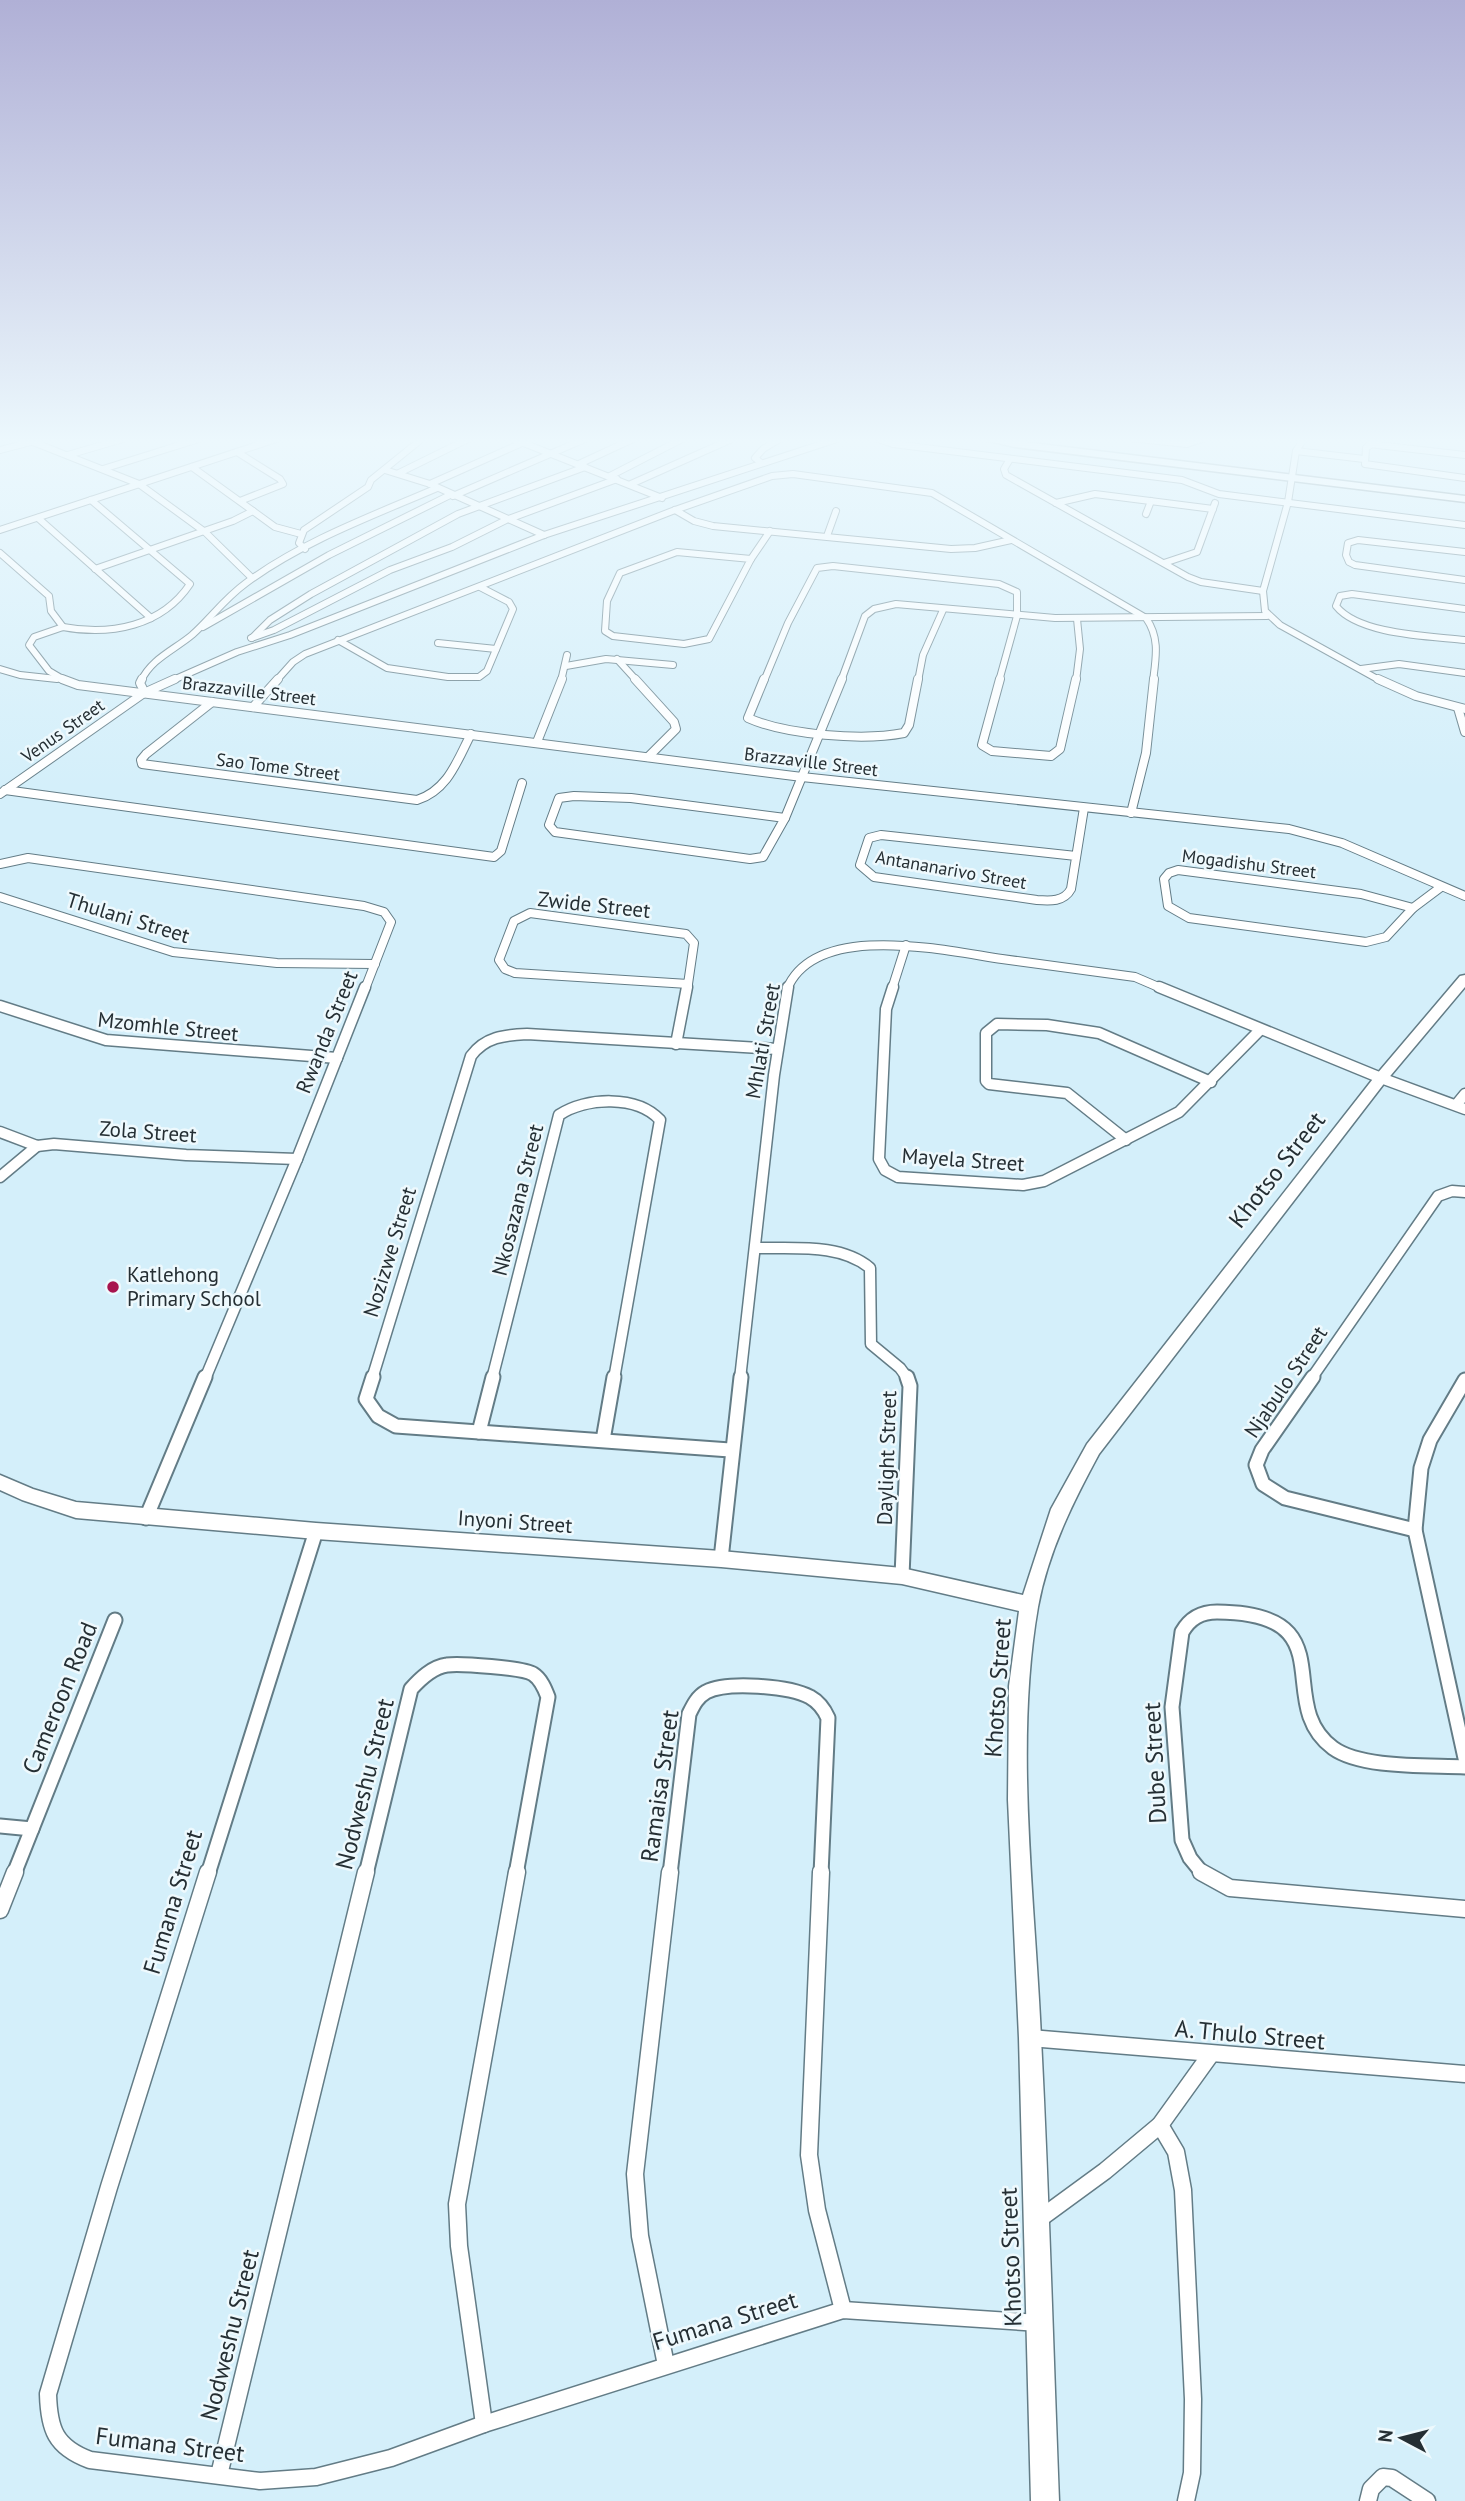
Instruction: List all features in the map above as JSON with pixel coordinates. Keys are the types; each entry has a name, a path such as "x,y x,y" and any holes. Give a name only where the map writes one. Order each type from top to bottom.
{"street":[{"path":"2,555 49,596 51,611 63,627"},
{"path":"79,555 152,618"},
{"path":"95,569 139,555"},
{"path":"60,679 43,667 29,642 34,637 63,627 81,631 110,631 152,618 178,600 190,584 155,555"},
{"path":"229,555 253,578"},
{"path":"196,631 212,611 253,578 295,555"},
{"path":"144,693 140,688 141,677 196,631 331,555"},
{"path":"237,652 271,620 310,594 384,555"},
{"path":"251,638 274,630 374,578 433,555"},
{"path":"237,652 290,635 494,555"},
{"path":"253,707 299,657 562,555"},
{"path":"673,555 627,569 615,579 604,619 605,631 613,636 684,644 706,641 754,555"},
{"path":"709,555 751,559"},
{"path":"1036,555 1146,618 1155,631 1157,646 1146,752 1131,813"},
{"path":"1149,555 1201,582 1263,592"},
{"path":"1164,563 1189,555"},
{"path":"1266,616 1262,607 1263,592 1273,555"},
{"path":"1346,555 1347,561 1355,565 1465,580"},
{"path":"943,610 923,655 909,725 904,733 887,738 822,733 758,723 748,717 788,623 817,568 833,566 1005,585 1017,592 1017,616 982,746 992,751 1046,757 1056,755 1060,749 1081,638 1077,619"},
{"path":"338,640 387,668 466,678 484,674 512,605 480,587"},
{"path":"1465,609 1352,594 1340,596 1336,606 1340,614 1355,623 1465,640"},
{"path":"785,818 569,795 559,798 549,825 555,832 757,859 768,853 785,818 822,733 864,616 888,605 1077,619 1266,616 1403,693 1433,704 1461,709 1465,732"},
{"path":"438,643 496,649"},
{"name":"Venus Street","path":"3,792 144,693 237,652"},
{"path":"537,742 566,666 567,655"},
{"path":"566,666 590,659 673,665"},
{"path":"617,659 674,722 676,729 648,757"},
{"path":"1361,669 1399,664 1465,673"},
{"name":"Brazzaville Street","path":"0,670 20,676 60,679 78,685 802,778 1264,826 1307,834 1354,848 1465,896"},
{"name":"Sao Tome Street","path":"212,702 146,754 141,760 142,764 417,800 438,792 471,734"},
{"path":"3,792 494,857 500,851 522,783"},
{"name":"Antananarivo Street","path":"1076,856 881,835 869,838 860,865 874,877 1050,901 1069,893 1076,856 1084,808"},
{"name":"Rwanda Street","path":"5,862 28,858 375,908 384,912 391,922 297,1159 146,1518"},
{"name":"Mogadishu Street","path":"1413,908 1369,895 1178,870 1171,871 1164,879 1168,906 1189,918 1359,941 1377,941 1386,937 1413,908 1441,887"},
{"name":"Thulani Street","path":"0,897 173,952 277,963 375,964"},
{"name":"Zwide Street","path":"676,1044 688,984 695,946 686,934 540,913 525,915 514,921 499,960 505,969 515,973 688,984"},
{"name":"Mhlati Street","path":"721,1559 730,1450 757,1248 777,1049 788,987 801,970 837,951 863,945 906,945 1135,977 1381,1079"},
{"name":"Mayela Street","path":"906,945 886,1009 879,1159 885,1170 908,1179 1023,1185 1044,1181 1179,1112 1260,1030"},
{"name":"Khotso Street","path":"1045,2501 1030,2038 1018,1800 1019,1686 1029,1605 1060,1509 1093,1449 1381,1079 1465,979"},
{"name":"Mzomhle Street","path":"0,1006 106,1040 206,1050 337,1058"},
{"path":"1126,1140 1067,1093 989,1084 986,1081 986,1033 997,1024 1085,1030 1107,1036 1211,1082"},
{"name":"Nozizwe Street","path":"730,1450 396,1426 379,1420 371,1412 366,1399 471,1056 482,1043 501,1035 777,1049"},
{"path":"1381,1079 1461,1107 1465,1094"},
{"name":"Nkosazana Street","path":"479,1432 559,1115 580,1103 642,1106 655,1112 660,1120 603,1440"},
{"name":"Zola Street","path":"0,1132 37,1146 54,1144 186,1155 297,1159"},
{"path":"0,1177 37,1146"},
{"name":"Njabulo Street","path":"1415,1530 1285,1498 1263,1484 1255,1465 1262,1450 1438,1196 1452,1191 1465,1192"},
{"name":"Daylight Street","path":"757,1248 845,1254 865,1262 870,1268 872,1344 909,1378 902,1576"},
{"path":"1465,1380 1427,1447 1421,1468 1415,1530 1465,1758"},
{"name":"Inyoni Street","path":"0,1482 28,1495 76,1510 316,1531 721,1559 902,1576 1029,1605"},
{"name":"Fumana Street","path":"316,1531 113,2174 48,2394 48,2415 55,2437 65,2449 90,2460 260,2481 316,2477 391,2458 484,2424 843,2310 1040,2323"},
{"name":"Dube Street","path":"1465,1767 1368,1759 1334,1749 1321,1739 1314,1727 1300,1653 1291,1633 1273,1621 1223,1612 1195,1616 1186,1623 1182,1632 1172,1707 1182,1840 1188,1859 1197,1872 1211,1882 1230,1888 1465,1909"},
{"name":"Cameroon Road","path":"0,1910 115,1620"},
{"name":"Nodweshu Street","path":"219,2475 411,1689 423,1676 445,1665 525,1671 538,1678 548,1697 457,2204 459,2246 484,2424"},
{"name":"Ramaisa Street","path":"666,2365 640,2236 635,2174 689,1714 699,1698 715,1689 752,1688 803,1693 815,1699 828,1718 809,2155 817,2210 843,2310"},
{"path":"0,1826 32,1829"},
{"name":"A. Thulo Street","path":"1030,2038 1465,2074"},
{"path":"1036,2222 1105,2171 1160,2125 1212,2054"},
{"path":"1160,2125 1176,2152 1183,2190 1193,2399 1192,2473 1186,2501"},
{"path":"1368,2501 1371,2489 1383,2477 1392,2478 1427,2501"}],"place":[{"name":"Katlehong Primary School","path":"113,1287"}]}
